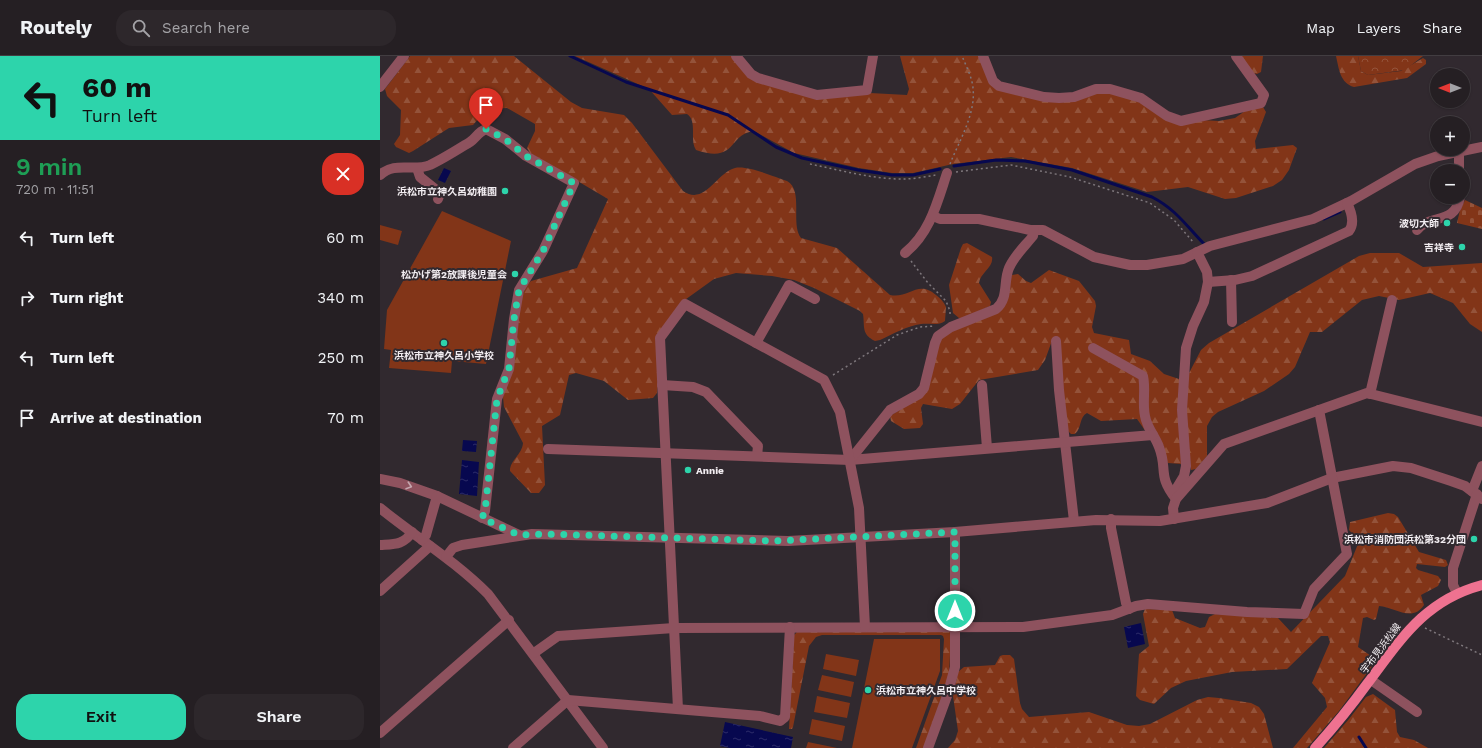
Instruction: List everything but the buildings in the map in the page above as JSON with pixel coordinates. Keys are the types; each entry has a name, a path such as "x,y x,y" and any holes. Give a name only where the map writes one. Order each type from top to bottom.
{"main road":[{"name":"宇布見浜松線","path":"1316,748 1344,715 1414,623 1432,608 1457,593 1482,585"}],"street":[{"path":"380,87 404,56"},
{"path":"736,56 752,74 758,78 817,95 867,90 873,56"},
{"path":"983,56 993,81 999,86 1052,98 1074,97 1096,90 1110,89 1141,98 1167,116 1182,121 1261,103 1264,95 1236,56"},
{"path":"380,175 395,167 417,168 430,165 472,141 481,131 486,129 505,139 526,156 574,183 543,251 519,290 514,319 509,368 497,399 485,511 482,518"},
{"path":"1470,149 1482,147"},
{"path":"933,216 940,219 979,219 1034,230 1042,230 1094,257 1130,265 1165,263 1183,259 1203,249 1313,219 1347,203 1415,164 1442,156"},
{"path":"417,168 420,177 440,193 438,199"},
{"path":"905,253 924,234 933,216 948,169"},
{"path":"1208,282 1252,276 1350,231 1352,225 1351,210 1347,203"},
{"path":"1417,230 1424,223 1448,216 1456,208 1457,204"},
{"path":"850,460 890,410 920,394 924,388 938,336 949,328 996,309 1001,305 1004,300 1010,266 1033,236 1034,230"},
{"path":"1174,520 1174,496 1184,476 1186,466 1182,410 1186,348 1204,302 1208,282 1203,249"},
{"path":"1231,280 1232,322"},
{"path":"756,343 789,285 815,299"},
{"path":"1370,394 1392,300"},
{"path":"678,709 660,338 685,304 824,380 840,412 859,508 865,627"},
{"path":"1056,341 1059,390 1074,521"},
{"path":"1093,348 1143,376 1144,415 1162,455 1164,480 1174,496"},
{"path":"662,385 692,387 706,392 758,446 757,456"},
{"path":"982,385 987,448"},
{"path":"1174,496 1224,444 1367,393 1482,422"},
{"path":"534,653 558,636 674,628 1023,627 1112,615 1142,604 1240,612 1304,614 1314,589 1347,554 1319,410"},
{"path":"548,449 850,460 1153,435"},
{"path":"446,557 453,548 462,545 519,535 544,534 782,541 955,532 1111,519 1160,521 1174,520 1267,503 1332,478 1384,466 1402,466 1452,481 1477,494"},
{"path":"1457,593 1453,585 1453,568 1477,494 1482,466"},
{"path":"380,479 400,483 437,496 519,535"},
{"path":"380,591 426,543 426,535 437,496"},
{"path":"380,508 470,575 488,594 534,653 603,748"},
{"path":"1111,519 1114,543 1126,603 1129,609"},
{"path":"380,545 398,544 407,540 412,532"},
{"path":"928,748 953,677 956,657 955,532"},
{"path":"380,733 509,620"},
{"path":"513,748 568,700 760,716 780,721 785,717 790,628"},
{"path":"1371,680 1417,712"}],"path":[{"path":"948,169 971,111 973,99 973,87 962,56"},
{"path":"810,164 858,174 891,178 914,178 948,169 1011,165 1070,176 1154,205 1174,220 1203,249"},
{"path":"824,380 897,335 920,327 949,328 950,311 946,301 928,283 905,253"},
{"path":"1414,623 1482,655"}],"green space":[{"path":"410,56 514,56 571,102 582,108 624,115 632,123 683,191 691,195 704,192 728,171 735,168 754,170 787,181 792,185 795,192 798,232 801,238 837,248 890,295 903,294 919,289 930,291 939,297 946,307 945,321 943,323 911,326 875,341 868,336 864,330 863,314 860,311 814,288 794,280 772,276 736,273 714,279 682,302 656,337 658,385 657,393 653,398 628,400 604,381 576,373 569,375 560,415 542,426 545,485 539,493 531,493 510,471 512,464 521,451 523,443 504,407 503,397 522,297 526,286 531,281 577,268 608,199 530,153 527,148 535,131 535,124 507,108 487,109 473,125 449,128 409,153 396,147 394,144 400,135 401,110 387,96 385,89"},
{"path":"575,56 732,56 743,71 817,98 870,93 907,95 909,89 900,56 980,56 989,79 1044,100 1103,91 1134,99 1166,118 1219,121 1235,118 1245,111 1263,107 1266,112 1255,141 1256,149 1293,145 1297,148 1289,170 1282,180 1273,186 1236,198 1225,199 1188,187 1147,192 1072,168 1011,157 953,164 913,173 892,173 859,168 794,153 754,131 746,133 740,137 726,151 709,153 696,150 693,141 692,121 687,114 672,115 649,89"},
{"path":"1239,56 1263,56 1261,72 1257,74 1253,73"},
{"path":"1336,56 1358,56 1361,71 1368,75 1401,71 1423,58 1426,60 1426,64 1407,78 1354,87 1349,85 1343,79 1339,70"},
{"path":"1358,56 1423,56 1405,70 1368,75 1361,71"},
{"path":"1470,202 1482,208 1482,229 1457,223 1463,204 1470,204"},
{"path":"442,211 511,241 486,364 452,361 451,373 389,368 391,350 384,349 387,310"},
{"path":"380,225 402,231 398,245 380,240"},
{"path":"967,243 992,257 991,264 980,279 979,283 991,302 990,306 963,318 959,318 953,313 949,285 961,248 963,244"},
{"path":"1370,253 1399,253 1423,267 1482,263 1482,332 1470,324 1453,303 1430,293 1399,300 1379,296 1362,300 1322,332 1310,332 1295,367 1289,374 1264,391 1218,412 1212,417 1207,426 1207,456 1196,469 1191,470 1186,421 1188,375 1201,350 1209,343 1359,256"},
{"path":"1049,270 1079,281 1095,301 1096,306 1092,327 1094,333 1129,340 1131,354 1150,361 1164,374 1179,379 1181,464 1168,463 1137,419 1101,421 1087,413 1084,415 1077,432 1075,434 1071,434 1068,431 1053,338 1045,360 1038,370 979,380 960,404 952,409 923,404 921,408 923,424 920,428 904,429 891,421 890,416 914,401 938,344 946,333 992,314 1012,275 1018,274 1026,281 1031,283"},
{"path":"1388,513 1394,514 1398,517 1419,552 1446,560 1448,565 1445,567 1417,564 1416,568 1418,570 1438,576 1441,580 1438,586 1421,595 1424,605 1419,610 1414,613 1403,613 1379,606 1376,619 1374,620 1367,617 1363,618 1358,647 1374,658 1373,665 1339,711 1307,748 1293,748 1327,707 1325,698 1312,683 1330,642 1328,636 1321,636 1287,669 1232,672 1186,681 1171,688 1154,704 1140,700 1136,696 1139,654 1149,646 1143,614 1145,609 1172,610 1175,618 1200,628 1205,627 1209,617 1215,614 1278,618 1291,632 1345,576 1358,544 1358,540 1349,530 1350,522"},
{"path":"949,631 951,633 949,676 924,748 916,748 942,675 944,639 941,635 822,635 816,637 809,646 793,727 792,729 789,729 794,635 797,632"},
{"path":"874,639 940,639 940,671 912,748 852,748"},
{"path":"826,654 859,660 856,676 823,669"},
{"path":"1010,655 1014,659 1020,703 1022,709 1029,717 1089,712 1127,725 1139,726 1150,724 1197,700 1208,697 1219,698 1251,703 1259,707 1264,714 1273,748 948,748 955,740 958,731 953,696 958,672 964,667 995,665 1000,656"},
{"path":"822,675 854,682 851,697 818,690"},
{"path":"1373,694 1395,710 1397,732 1400,737 1414,740 1428,748 1324,748 1366,697"},
{"path":"817,696 850,703 847,718 814,712"},
{"path":"812,719 845,726 842,741 809,734"},
{"path":"808,742 837,748 806,748"}],"water":[{"path":"444,168 451,171 445,183 438,180"},
{"path":"463,440 477,441 476,452 462,451"},
{"path":"462,460 479,462 477,496 459,494"},
{"path":"1141,623 1145,644 1128,648 1124,627"},
{"path":"725,722 793,737 791,748 730,748 720,746"}],"waterway":[{"path":"570,56 626,82 728,115 776,147 802,158 858,170 892,175 913,175 940,169"},
{"path":"954,166 996,160 1025,161 1072,170 1152,197 1161,202 1175,213 1206,246"},
{"path":"1324,219 1340,212"},
{"path":"1359,737 1366,748"}],"place":[{"name":"浜松市立神久呂幼稚園","path":"505,191"},
{"name":"波切大師","path":"1447,223"},
{"name":"吉祥寺","path":"1462,247"},
{"name":"松かげ第2放課後児童会","path":"515,274"},
{"name":"浜松市立神久呂小学校","path":"444,343"},
{"name":"Annie","path":"688,470"},
{"name":"浜松市消防団浜松第32分団","path":"1474,539"},
{"name":"浜松市立神久呂中学校","path":"868,690"}],"route":[{"path":"486,129 505,139 526,156 574,183 543,251 519,290 514,319 509,368 497,399 485,511 482,518 519,535 544,534 788,541 955,532 955,611"}]}
